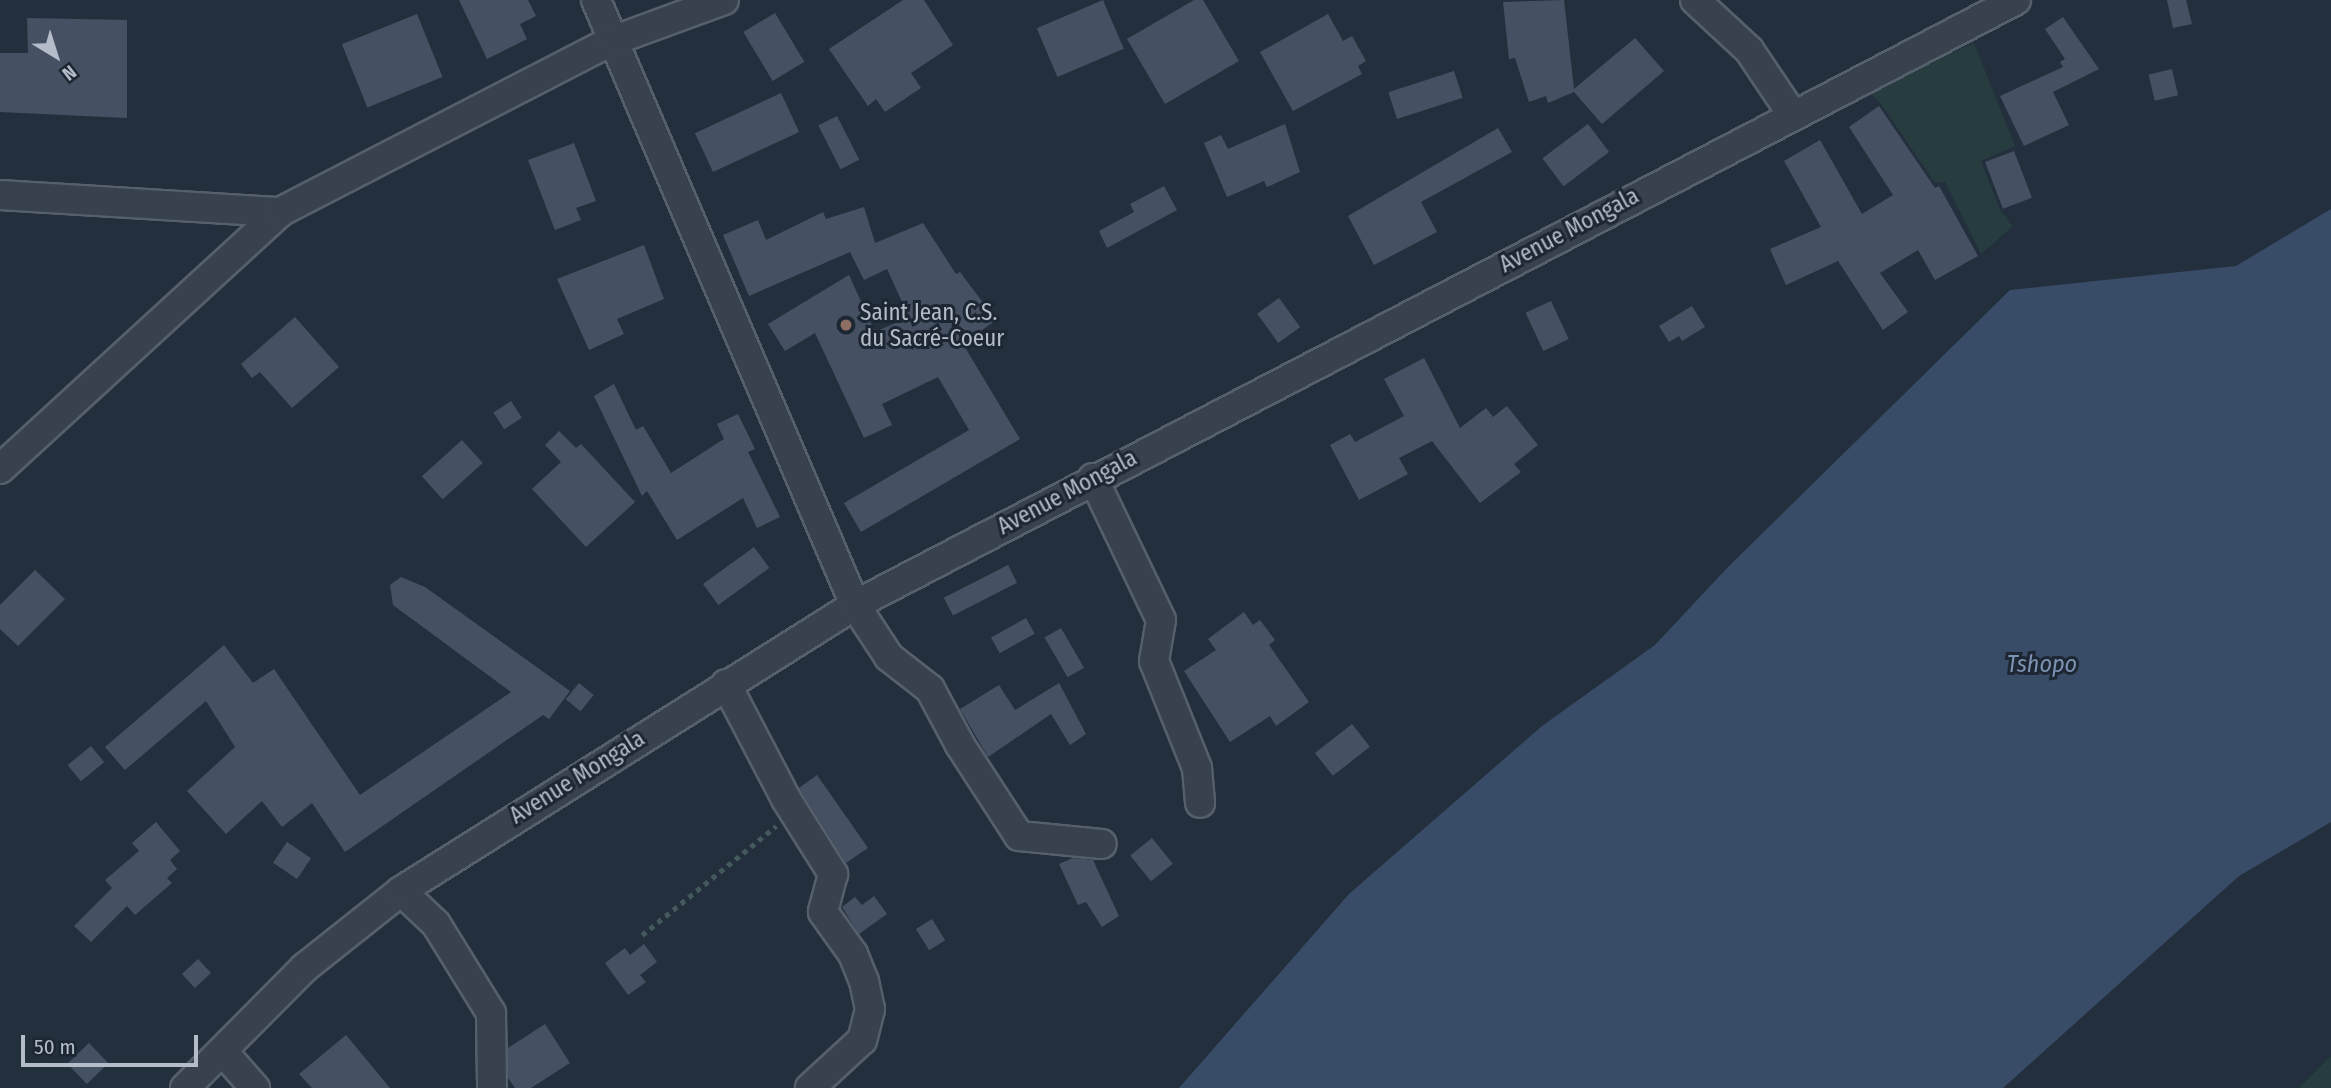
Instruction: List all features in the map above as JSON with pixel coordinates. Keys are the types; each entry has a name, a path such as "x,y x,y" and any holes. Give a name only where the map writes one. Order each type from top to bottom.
{"street":[{"path":"596,0 855,605 889,657 930,689 960,745 1018,836 1102,844"},
{"path":"0,469 280,212 612,41 724,0"},
{"path":"1695,0 1749,50 1791,114"},
{"name":"Avenue Mongala","path":"185,1088 224,1052 304,968 401,891 855,605 1791,114 2016,0"},
{"path":"0,195 280,212"},
{"path":"1093,478 1161,620 1154,661 1197,768 1200,803"},
{"path":"726,684 793,812 833,874 823,912 853,954 870,1009 862,1040 810,1088"},
{"path":"401,891 436,924 491,1013 492,1088"},
{"path":"224,1052 255,1088"}],"path":[{"path":"642,935 793,812"}],"green space":[{"path":"1974,43 2015,146 1981,161 2000,210 2013,226 1981,254 1945,182 1935,183 1879,101 1866,90"},
{"path":"2331,1056 2331,1088 2299,1088"}],"water":[{"name":"Tshopo","path":"2331,209 2331,822 2239,876 2003,1088 1179,1088 1349,894 1542,726 1655,645 1728,567 2010,290 2236,266"}],"building":[{"path":"459,0 528,0 536,16 520,24 527,39 487,59"},
{"path":"903,0 924,0 953,45 911,73 921,88 885,112 876,99 868,106 829,49"},
{"path":"1103,0 1124,49 1057,77 1037,28"},
{"path":"1194,0 1203,0 1239,61 1165,104 1127,39"},
{"path":"1564,0 1574,89 1635,38 1664,71 1602,124 1574,92 1548,103 1546,96 1529,102 1515,58 1509,59 1503,2"},
{"path":"2167,0 2186,0 2192,24 2173,28"},
{"path":"775,13 804,62 773,81 743,32"},
{"path":"417,14 442,77 367,107 342,44"},
{"path":"1328,14 1343,41 1352,36 1366,61 1358,66 1362,74 1293,111 1260,52"},
{"path":"2063,17 2099,69 2053,92 2069,125 2024,146 2000,96 2063,67 2060,62 2065,59 2045,29"},
{"path":"27,18 127,20 127,118 0,112 0,53 28,53"},
{"path":"2172,69 2178,95 2155,101 2149,74"},
{"path":"1454,71 1463,98 1397,119 1388,92"},
{"path":"781,93 799,132 713,172 695,133"},
{"path":"1879,106 1935,188 1939,186 1978,256 1935,280 1918,250 1880,273 1908,312 1883,330 1838,261 1786,285 1770,249 1821,227 1784,161 1820,140 1862,214 1893,195 1849,127"},
{"path":"837,116 859,160 841,169 818,126"},
{"path":"1285,124 1300,172 1267,187 1264,181 1227,197 1204,143 1221,135 1228,149"},
{"path":"1588,124 1609,152 1564,186 1542,158"},
{"path":"1498,128 1512,152 1421,202 1437,232 1374,265 1348,216"},
{"path":"574,143 596,201 576,208 581,220 555,230 528,160"},
{"path":"2014,151 2032,198 2003,209 1985,162"},
{"path":"1164,186 1177,210 1107,248 1099,231 1134,212 1130,204"},
{"path":"864,207 875,243 923,223 956,274 960,272 996,320 963,344 1020,439 861,532 844,503 969,430 938,377 882,404 892,425 864,438 815,333 785,351 768,324 849,275 875,332 909,317 887,269 864,280 850,252 749,296 723,235 758,220 766,240 823,212 826,219"},
{"path":"644,245 664,299 617,319 624,334 589,350 557,279"},
{"path":"1279,298 1300,327 1278,343 1257,314"},
{"path":"1551,301 1569,339 1543,351 1526,313"},
{"path":"1692,306 1705,327 1682,341 1679,336 1669,342 1659,326"},
{"path":"295,317 339,367 292,408 260,372 252,378 241,364"},
{"path":"1424,358 1460,428 1486,408 1493,417 1507,406 1538,445 1514,464 1521,472 1480,503 1432,441 1399,458 1408,474 1359,500 1330,445 1350,434 1355,442 1404,416 1384,379"},
{"path":"614,384 636,430 643,426 671,473 724,439 717,424 738,414 755,449 748,452 780,517 757,528 743,498 677,540 647,491 642,496 594,396"},
{"path":"511,401 522,418 504,429 493,412"},
{"path":"559,431 576,448 581,444 635,502 586,547 532,489 561,462 545,445"},
{"path":"462,440 483,463 443,499 422,476"},
{"path":"754,547 769,568 718,605 703,584"},
{"path":"1008,565 1017,583 953,616 944,598"},
{"path":"35,570 65,599 18,646 0,629 0,605"},
{"path":"401,577 425,587 570,691 549,719 543,715 345,852 312,803 282,827 262,801 226,834 187,791 235,747 206,701 125,770 105,747 224,645 253,683 274,669 360,795 511,692 393,605 390,585"},
{"path":"1244,612 1253,625 1260,620 1275,640 1269,645 1309,702 1276,726 1270,716 1230,742 1184,671 1216,650 1208,639"},
{"path":"1026,618 1035,634 1000,653 991,637"},
{"path":"1061,628 1084,668 1068,677 1045,638"},
{"path":"579,683 594,695 581,711 566,699"},
{"path":"1059,683 1086,734 1070,745 1051,714 988,757 960,709 999,685 1015,710"},
{"path":"1352,724 1370,747 1333,776 1315,753"},
{"path":"91,746 104,762 81,781 68,765"},
{"path":"817,775 868,848 846,863 799,788"},
{"path":"156,822 180,851 170,860 177,869 167,878 172,883 135,915 127,906 91,942 74,926 112,888 105,880 139,851 132,843"},
{"path":"1152,838 1173,864 1151,881 1130,856"},
{"path":"287,842 311,858 297,879 273,863"},
{"path":"1073,858 1093,860 1119,916 1102,927 1086,902 1078,905 1059,864"},
{"path":"874,896 887,914 859,934 842,907 855,897 862,905"},
{"path":"932,919 945,940 929,950 916,929"},
{"path":"644,944 657,962 640,975 646,982 628,995 605,963 625,948 630,955"},
{"path":"198,959 211,973 195,988 182,974"},
{"path":"545,1024 570,1063 531,1088 515,1088 508,1078 508,1048"},
{"path":"346,1035 390,1088 312,1088 299,1074"},
{"path":"89,1043 108,1063 87,1084 67,1064"}],"place":[{"name":"Saint Jean, C.S. du Sacré-Coeur","path":"846,325"}]}
